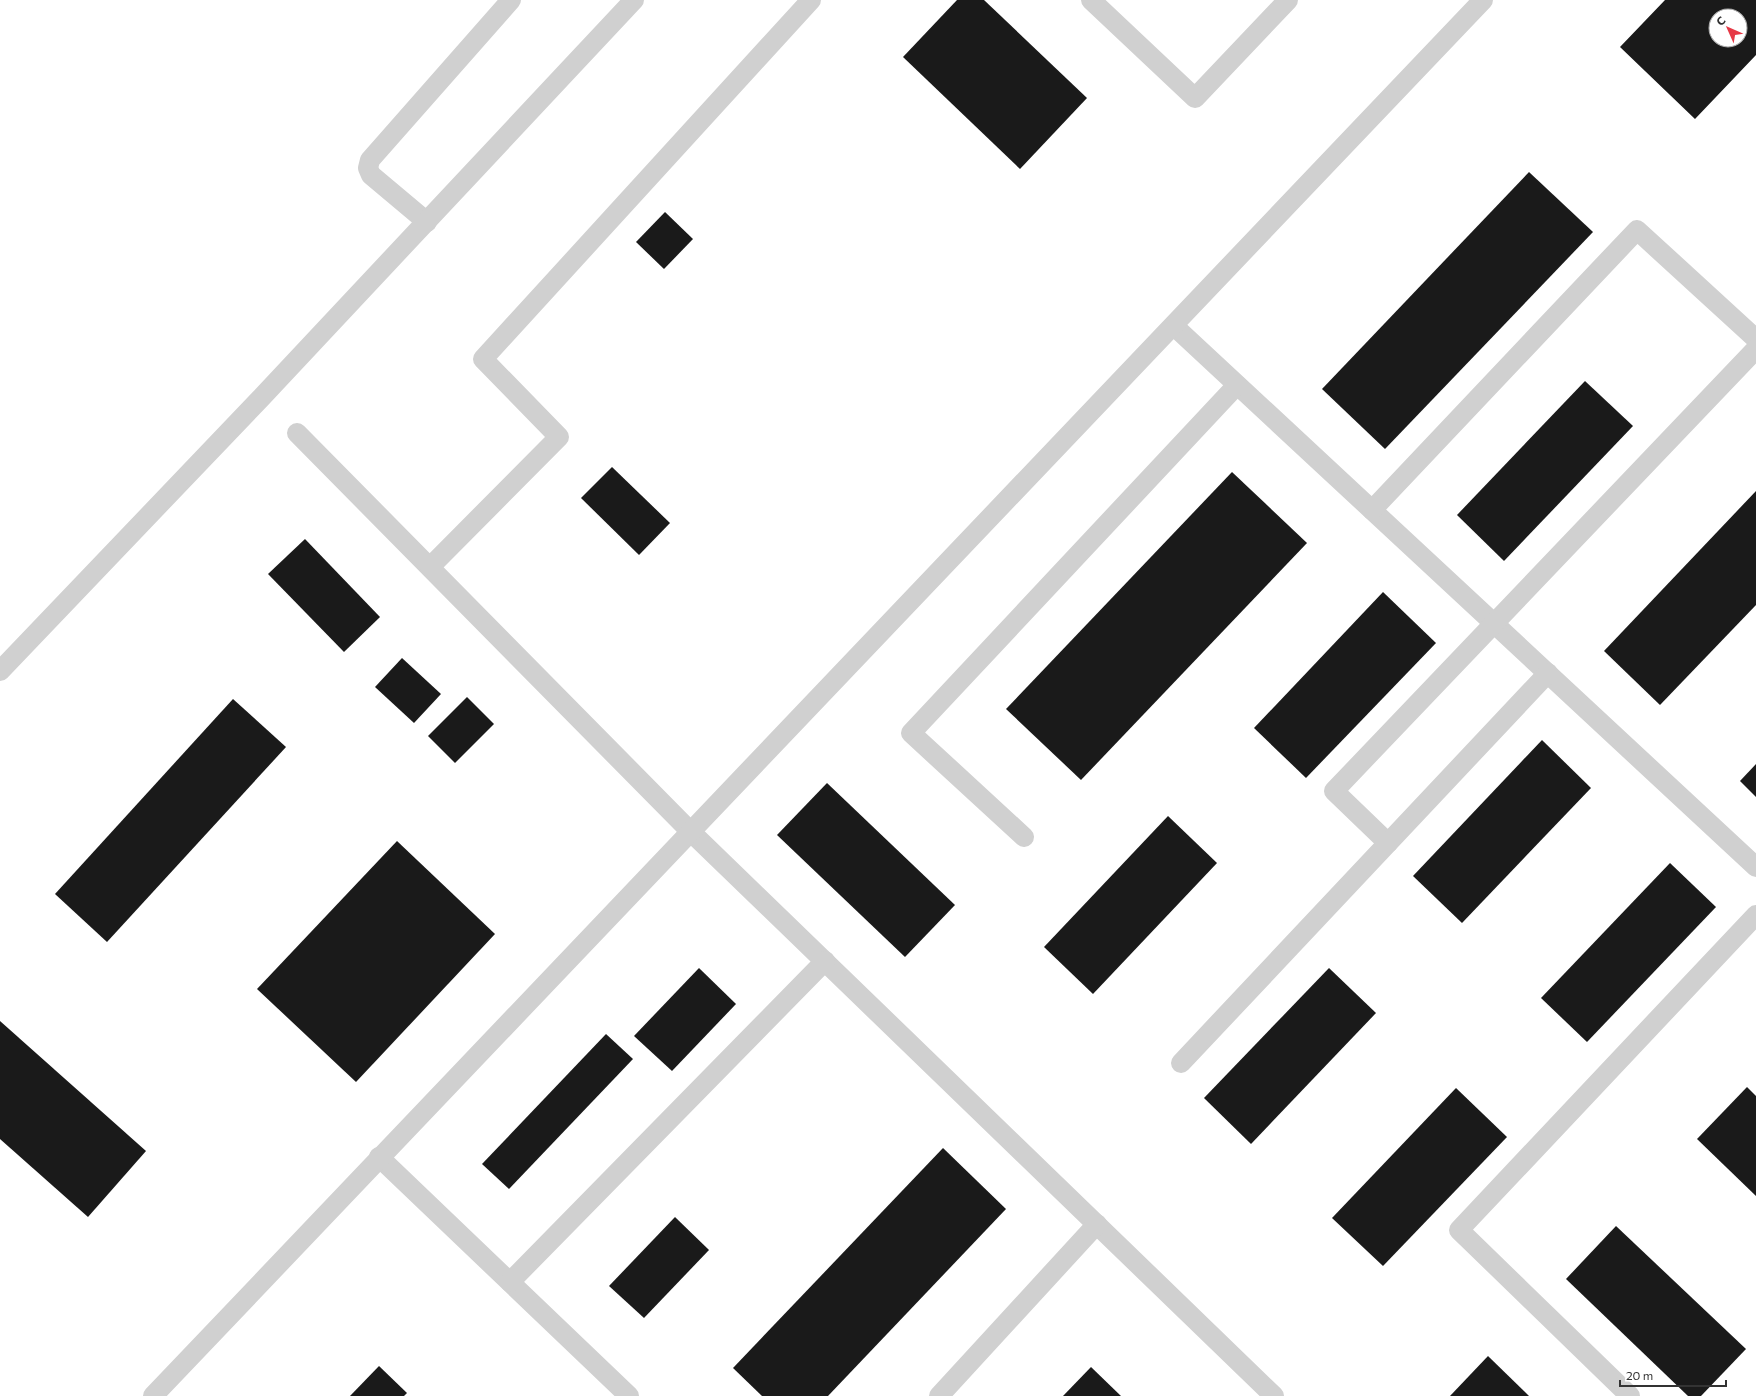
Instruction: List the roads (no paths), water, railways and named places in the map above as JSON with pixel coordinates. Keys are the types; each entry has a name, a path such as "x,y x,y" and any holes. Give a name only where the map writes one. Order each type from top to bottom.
{"lane":[{"path":"427,222 371,175 368,168 370,160 511,0"},
{"path":"0,671 244,417 634,0"},
{"path":"430,567 559,437 483,359 811,0"},
{"path":"1091,0 1195,98 1288,0"},
{"path":"152,1396 690,830 1174,326 1483,0"},
{"path":"1372,510 1637,230 1756,339"},
{"path":"1174,326 1756,867"},
{"path":"1388,843 1334,791 1756,349"},
{"path":"1024,837 911,732 1237,385"},
{"path":"297,433 690,830 1274,1396"},
{"path":"1181,1063 1548,673"},
{"path":"1630,1396 1459,1230 1756,915"},
{"path":"510,1282 825,961"},
{"path":"380,1157 629,1396"},
{"path":"939,1396 1097,1224"}]}
